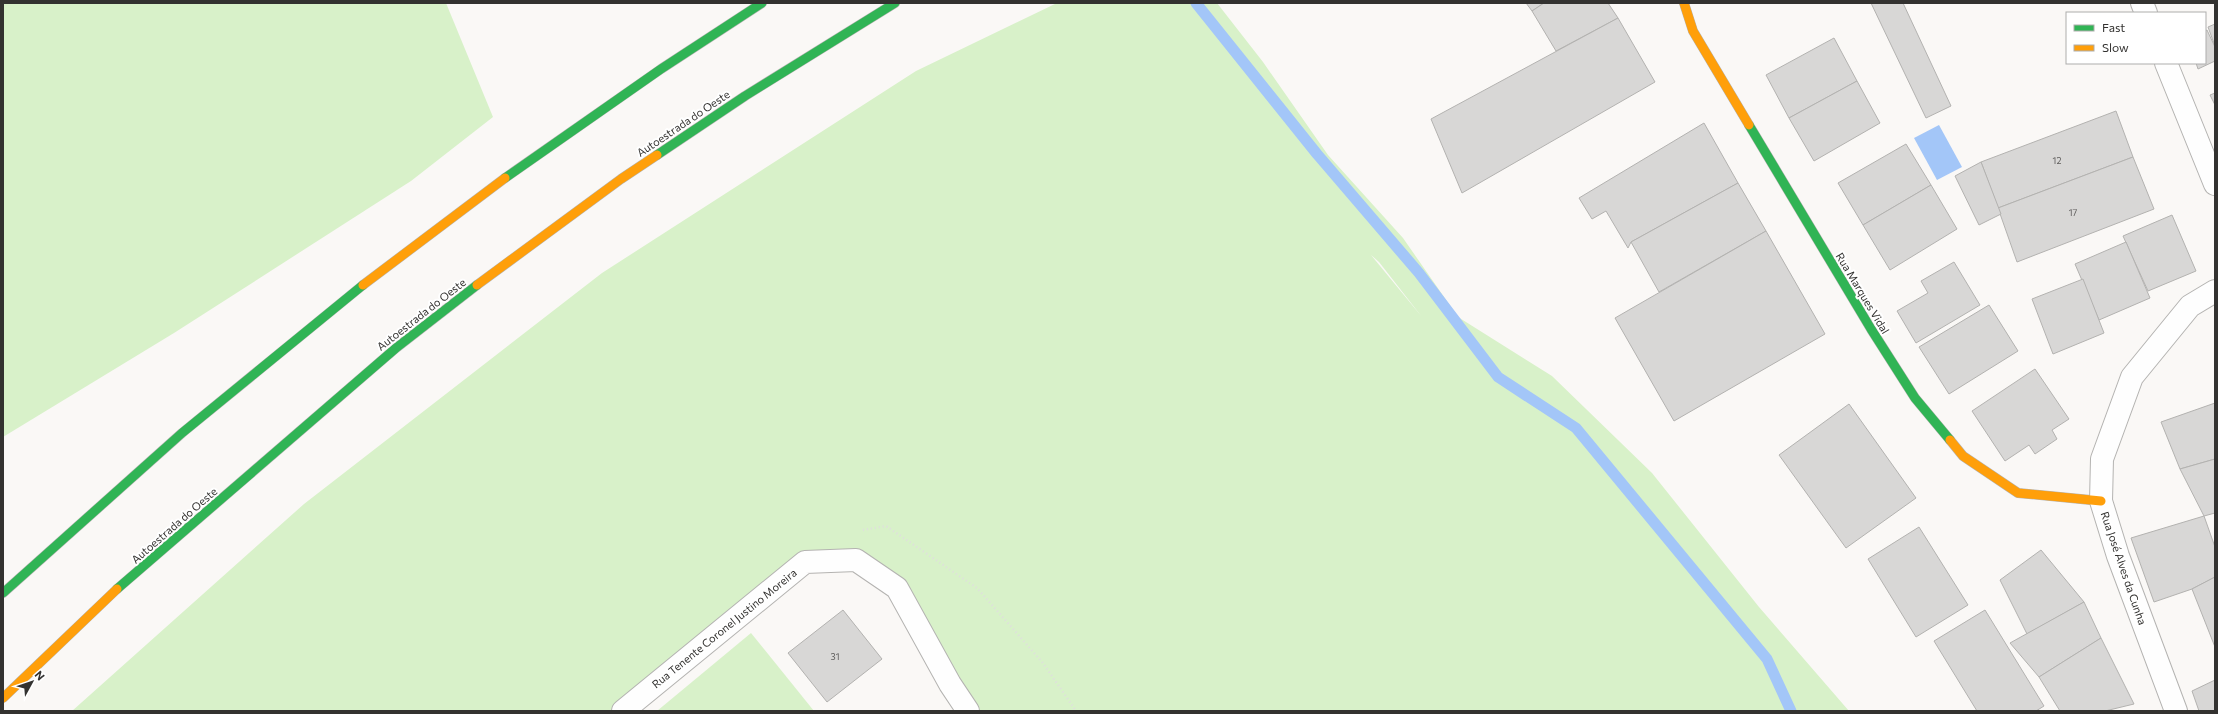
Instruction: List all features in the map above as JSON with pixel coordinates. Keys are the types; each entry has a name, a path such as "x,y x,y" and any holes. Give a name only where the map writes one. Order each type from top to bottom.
{"main road":[{"path":"3,593 154,457 254,373 370,280 491,188 612,103 762,3"},
{"name":"Autoestrada do Oeste","path":"3,698 94,609 396,348 499,268 621,179 738,100 895,3"},
{"name":"Rua Marques Vidal","path":"1684,3 1693,30 1871,329 1915,398 1963,456 2018,492 2100,501"}],"street":[{"path":"2166,64 2215,184"},
{"name":"Rua José Alves da Cunha","path":"2176,711 2118,556 2100,501 2102,459 2132,377 2190,306 2215,291"},
{"name":"Rua Tenente Coronel Justino Moreira","path":"623,711 805,562 856,560 897,588 950,684 968,711"}],"path":[{"path":"860,530 886,526 977,588 1043,663 1076,711"}],"green space":[{"path":"3,3 446,3 493,117 411,181 174,333 3,437"},
{"path":"1057,3 1217,3 1263,62 1328,155 1403,238 1458,317 1552,376 1652,473 1759,607 1849,711 968,711 897,588 856,560 805,562 623,711 72,711 304,504 602,273 916,71","holes":["1371,255 1379,262 1422,317"]},
{"path":"751,633 814,711 657,711"}],"water":[{"path":"1939,125 1962,167 1937,180 1914,138"}],"building":[{"path":"1526,3 1544,3 1532,11"},
{"path":"1544,3 1608,3 1618,18 1556,51 1532,11"},
{"path":"1871,3 1903,3 1951,106 1926,118"},
{"path":"1618,18 1655,82 1462,193 1431,119"},
{"path":"2215,24 2215,46 2208,27"},
{"path":"2206,30 2215,47 2215,61 2198,69 2196,64 2206,64"},
{"path":"1834,38 1857,81 1789,118 1766,75"},
{"path":"1857,81 1880,123 1814,161 1789,118"},
{"path":"2215,93 2215,105 2210,95"},
{"path":"2116,111 2133,157 1998,208 1981,162"},
{"path":"1704,123 1738,183 1631,242 1628,248 1606,211 1592,219 1579,198"},
{"path":"1906,144 1931,185 1863,225 1838,183"},
{"path":"2133,157 2154,209 2017,262 1998,208"},
{"path":"1981,162 2001,214 1979,225 1955,176"},
{"path":"1738,183 1766,231 1659,292 1631,242"},
{"path":"1931,185 1957,229 1890,270 1863,225"},
{"path":"2172,215 2196,271 2148,291 2123,236"},
{"path":"1766,231 1825,334 1674,421 1615,318"},
{"path":"2126,242 2150,298 2099,320 2075,264"},
{"path":"1954,262 1980,305 1916,343 1897,311 1928,293 1921,281"},
{"path":"2083,279 2104,333 2053,354 2032,299"},
{"path":"1989,305 2018,351 1949,394 1919,347"},
{"path":"2035,369 2069,419 2052,430 2057,439 2035,454 2029,445 2005,461 1972,411"},
{"path":"2215,403 2215,459 2180,469 2161,422"},
{"path":"1849,404 1916,498 1846,548 1779,455"},
{"path":"2215,459 2215,513 2204,516 2180,469"},
{"path":"2204,516 2215,547 2215,577 2192,589 2154,602 2131,538"},
{"path":"1919,527 1968,605 1916,637 1868,559"},
{"path":"2041,550 2084,602 2027,634 2000,580"},
{"path":"2215,577 2215,647 2192,589"},
{"path":"2084,602 2101,638 2039,677 2010,643"},
{"path":"843,610 882,659 827,702 788,653"},
{"path":"1985,610 2044,706 2036,711 1977,711 1934,641"},
{"path":"2101,638 2134,704 2105,711 2060,711 2039,677"},
{"path":"2215,680 2215,711 2199,711 2192,691"}],"waterway":[{"path":"1196,3 1317,154 1419,273 1498,377 1576,428 1767,659 1791,711"}],"traffic: fast":[{"path":"505,178 661,69 762,3"},
{"path":"657,155 745,96 895,3"},
{"path":"1749,125 1871,329 1915,398 1950,440"},
{"path":"3,593 182,433 363,285"},
{"path":"117,589 396,348 477,285"}],"traffic: slow":[{"path":"1684,3 1693,31 1749,125"},
{"path":"477,285 621,179 657,155"},
{"path":"363,285 505,178"},
{"path":"1950,440 1963,456 2018,493 2101,501"},
{"path":"3,698 117,589"}]}
